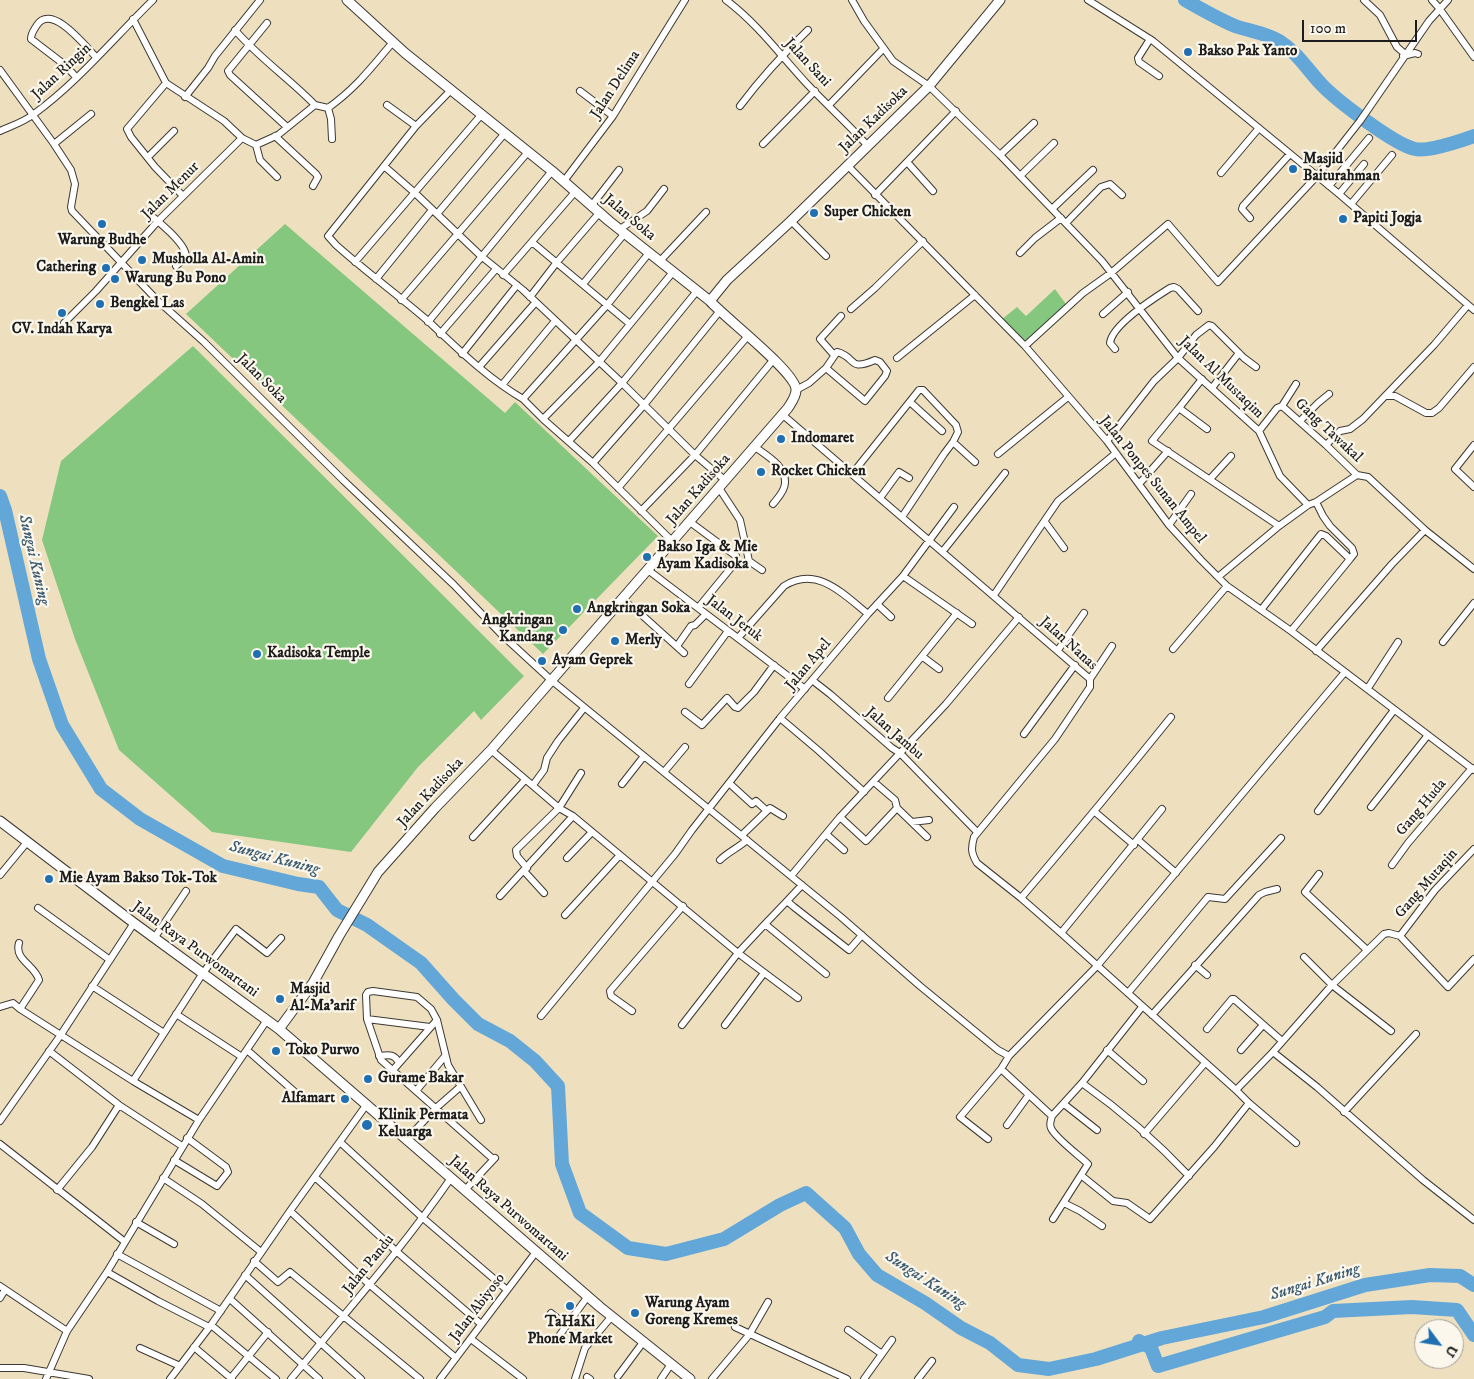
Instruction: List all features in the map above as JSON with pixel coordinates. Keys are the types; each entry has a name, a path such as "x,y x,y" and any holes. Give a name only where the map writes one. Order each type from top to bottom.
{"street":[{"name":"Jalan Ringin","path":"0,132 33,115 76,78 153,0"},
{"path":"186,97 215,56 260,0"},
{"name":"Jalan Soka","path":"347,0 393,42 710,301"},
{"name":"Jalan Delima","path":"564,181 613,116 685,0"},
{"name":"Jalan Sani","path":"726,0 750,19 814,91 867,145"},
{"name":"Jalan Al Mustaqim","path":"852,0 892,61 929,86 1000,155 1102,261 1178,358 1259,432 1280,476 1308,505"},
{"name":"Jalan Kadisoka","path":"710,301 727,280 791,221 929,86 1000,0"},
{"path":"1088,0 1150,39 1340,194 1471,308 1363,420 1350,429 1340,431 1326,444"},
{"path":"1364,0 1380,15 1397,47 1404,55"},
{"path":"1432,0 1474,57"},
{"path":"1025,346 1083,293 1111,273 1169,224 1218,282 1317,176 1360,121 1404,55 1439,8 1448,0"},
{"path":"76,78 65,65 31,39 31,34 42,19 49,18 66,26 96,58"},
{"path":"133,19 166,83 224,121 242,138 256,145 260,160 277,177"},
{"path":"267,23 228,71 230,75 287,127"},
{"path":"235,30 248,46 299,88 315,105 328,108"},
{"path":"740,106 758,81 782,54 808,30"},
{"path":"1150,39 1138,58 1139,62 1159,76"},
{"path":"328,108 363,79 393,42"},
{"path":"829,105 883,49"},
{"path":"1404,55 1418,54"},
{"name":"Jalan Soka","path":"0,70 54,144 74,178 72,211 158,300 204,342 501,634 551,680 709,808 998,1050 1010,1056"},
{"path":"166,83 127,130 148,158 183,196"},
{"path":"451,90 416,126 328,236 355,262 428,322 462,354 523,399 593,463 672,542"},
{"path":"580,91 613,116"},
{"path":"763,144 814,91"},
{"path":"387,104 416,126"},
{"path":"256,145 275,136 315,105"},
{"path":"328,108 331,119 332,139"},
{"path":"875,195 956,111"},
{"path":"54,144 91,114"},
{"path":"355,262 482,114"},
{"path":"1000,155 1034,123"},
{"path":"1221,173 1259,128"},
{"path":"148,158 174,131"},
{"path":"376,279 506,133"},
{"path":"275,136 316,174 318,178 313,186"},
{"name":"Jalan Menur","path":"64,323 158,221 242,138"},
{"path":"1329,186 1369,138"},
{"path":"1020,176 1054,144"},
{"path":"401,300 528,152"},
{"path":"1250,218 1242,209 1243,206 1290,154"},
{"path":"1351,204 1392,154"},
{"path":"907,162 933,191"},
{"path":"1340,194 1364,164"},
{"path":"384,166 415,193 456,234 517,285 622,382 695,455 726,481"},
{"name":"Jalan Ponpes Sunan Ampel","path":"848,166 1025,346 1107,441 1169,525 1218,578 1368,688 1394,710 1473,769"},
{"path":"592,205 619,170"},
{"path":"1052,209 1093,170"},
{"path":"428,322 552,171"},
{"path":"1020,253 1035,238 1063,221 1100,187 1110,184 1122,195"},
{"path":"583,284 622,231 647,211 664,189"},
{"path":"503,275 575,192"},
{"path":"144,211 158,221 179,242 186,253 186,257 176,266"},
{"path":"478,367 532,300 557,262 600,212"},
{"path":"660,261 706,212"},
{"path":"791,221 826,256"},
{"path":"851,309 923,241"},
{"path":"533,242 630,324"},
{"path":"523,399 576,341 649,253"},
{"path":"440,334 496,269"},
{"path":"543,419 599,362 673,272"},
{"path":"462,354 517,285"},
{"path":"1115,349 1110,343 1113,334 1140,308 1170,288 1174,287 1198,311"},
{"path":"569,441 622,382 697,291"},
{"path":"1103,314 1128,292"},
{"path":"897,358 975,296"},
{"path":"710,301 719,312 774,359 787,373 794,383 796,390 809,383 826,368 837,352 840,352 852,364 858,366 875,360 880,362 887,371 865,401 826,368"},
{"path":"593,463 644,405 719,312"},
{"path":"834,355 820,339 841,316"},
{"path":"502,385 555,321"},
{"path":"1107,441 1154,380 1178,358 1196,335 1209,325 1256,367"},
{"path":"618,488 747,337"},
{"path":"1212,388 1239,353"},
{"path":"641,512 695,455 774,359"},
{"path":"1386,396 1395,396 1426,413 1432,413 1443,404 1474,367"},
{"path":"1202,379 1152,441 1279,526"},
{"path":"1259,432 1277,408 1282,406 1296,384"},
{"name":"Jalan Kadisoka","path":"279,1029 313,982 378,872 435,808 491,750 784,415 796,390"},
{"path":"852,474 919,390 923,390 958,428 953,442 902,517"},
{"path":"1300,421 1329,394"},
{"path":"998,454 1068,397"},
{"path":"910,402 942,431"},
{"name":"Gang Tawakal","path":"1282,406 1326,444 1357,475 1368,477 1424,530 1474,569"},
{"path":"1179,408 1208,429"},
{"name":"Jalan Nanas","path":"784,415 1090,679 1090,687 1055,739 977,832"},
{"path":"953,442 975,462"},
{"path":"1474,445 1455,469 1474,486"},
{"path":"755,447 772,459 780,468 785,484 782,492 773,504"},
{"path":"1139,484 1168,451"},
{"path":"994,595 1058,502 1065,494 1116,453"},
{"path":"1210,479 1230,456"},
{"path":"880,498 899,472 909,478"},
{"path":"943,552 1005,473"},
{"path":"1218,578 1279,526 1308,505 1316,502 1357,475"},
{"path":"719,488 740,520 749,561 762,570"},
{"path":"1169,525 1191,494"},
{"path":"1291,631 1354,554 1352,548 1322,516 1316,502"},
{"name":"Jalan Apel","path":"541,1016 675,854 780,718 868,614 903,576 954,507"},
{"path":"690,522 736,558 730,569 698,608"},
{"path":"1045,522 1064,548"},
{"path":"1316,651 1424,530"},
{"path":"1261,610 1321,534 1326,536 1350,559"},
{"name":"Jalan Jeruk","path":"648,570 805,689"},
{"path":"903,576 972,624"},
{"path":"738,638 784,586 793,580 819,580 831,585 868,614"},
{"path":"1173,649 1227,586"},
{"path":"622,599 684,653"},
{"path":"1443,642 1474,603"},
{"path":"877,604 891,617"},
{"path":"888,698 957,613"},
{"path":"1058,650 1084,613"},
{"path":"677,646 691,626 706,614"},
{"path":"791,876 840,817 946,704 1019,616"},
{"path":"689,684 728,631"},
{"path":"1368,688 1398,642"},
{"path":"1090,679 1112,646"},
{"path":"923,656 939,668"},
{"path":"685,712 702,726 727,698 738,708 754,692 774,665"},
{"path":"1024,734 1076,665"},
{"path":"988,1139 960,1116 1010,1056 1097,966 1345,672"},
{"name":"Jalan Jambu","path":"812,680 900,753 977,832"},
{"path":"533,785 544,770 547,758 558,741 584,708"},
{"path":"1318,811 1394,710"},
{"path":"1022,898 1095,812 1171,717"},
{"path":"780,718 864,792"},
{"path":"1370,807 1428,735"},
{"path":"664,772 684,747"},
{"path":"491,750 559,808 573,816 683,906 738,954 798,998"},
{"path":"622,784 644,756"},
{"name":"Gang Huda","path":"1392,865 1473,769"},
{"path":"544,892 517,856 516,850 559,808 581,773"},
{"path":"474,837 525,780"},
{"path":"874,782 895,800 897,808 927,837"},
{"path":"729,783 752,804 756,800 767,811"},
{"path":"720,860 729,852 738,848 744,837 770,808 783,816"},
{"path":"840,817 866,840 897,808"},
{"path":"1061,933 1162,808"},
{"path":"1095,812 1176,873"},
{"path":"500,896 573,816"},
{"path":"912,822 929,820"},
{"name":"Jalan Raya Purwomartani","path":"0,821 28,840 134,923 279,1029 536,1252 690,1379"},
{"path":"567,858 592,832"},
{"path":"977,832 971,848 973,856 978,863 1022,898 1249,1103 1296,1142"},
{"path":"826,834 844,850"},
{"path":"1128,993 1208,897 1225,900 1281,838"},
{"path":"0,875 28,840"},
{"name":"Gang Mutaqin","path":"1400,936 1435,890 1474,849"},
{"path":"565,915 620,855"},
{"path":"1319,874 1305,892 1367,950"},
{"path":"682,1025 738,954 802,885"},
{"path":"1152,1016 1195,965 1259,895 1277,889"},
{"path":"154,937 186,891"},
{"path":"787,901 849,950 862,935"},
{"path":"632,1012 611,996 610,991 683,906"},
{"path":"38,908 110,960"},
{"path":"0,1121 3,1111 60,1036 134,923"},
{"path":"765,924 826,974"},
{"path":"133,1081 203,973 236,929 267,953 281,938"},
{"path":"1236,1090 1273,1052 1332,985 1384,934 1389,932 1400,936 1448,987 1474,959"},
{"path":"19,943 17,950 19,956 38,975 39,980 20,1009"},
{"path":"1304,957 1332,985 1391,1031"},
{"path":"1195,965 1207,975"},
{"path":"725,1025 764,973"},
{"path":"92,986 164,1034"},
{"path":"465,1190 494,1158 378,1056 367,1019 366,995 368,992 373,991 419,998 431,1009 437,1020 448,1065 481,1120"},
{"path":"1207,1028 1232,998 1282,1041"},
{"path":"0,1007 13,1003 60,1036 199,1120"},
{"path":"1053,1219 1088,1164 1056,1136 1050,1123 1052,1116 1082,1083 1142,1006"},
{"path":"176,1014 242,1057"},
{"path":"367,1019 430,1027"},
{"path":"46,1379 67,1332 107,1272 187,1138 267,1020"},
{"path":"393,1070 437,1020"},
{"path":"1241,1050 1263,1025"},
{"path":"1344,1112 1416,1034"},
{"path":"247,1050 296,1093"},
{"path":"1106,1050 1143,1081"},
{"path":"48,1051 119,1105 182,1146"},
{"path":"1273,1052 1423,1180 1474,1220"},
{"path":"378,1056 391,1054 395,1056 399,1063"},
{"path":"416,1091 445,1056"},
{"path":"1144,1134 1205,1063"},
{"path":"1000,1069 1052,1116"},
{"path":"1082,1083 1107,1101 1172,1158 1189,1176"},
{"path":"407,1139 436,1108 460,1087"},
{"path":"1007,1124 1028,1096"},
{"path":"1082,1176 1113,1201 1127,1203 1150,1219 1189,1176 1249,1103"},
{"path":"170,1379 230,1299 254,1261 367,1104"},
{"path":"1064,1104 1097,1130"},
{"path":"57,1190 92,1147 119,1105"},
{"path":"174,1160 217,1186 227,1174 226,1167 187,1138"},
{"path":"340,1142 423,1218 507,1290"},
{"path":"0,1144 125,1242"},
{"path":"314,1177 481,1324"},
{"path":"163,1178 202,1204 261,1252"},
{"name":"Jalan Pandu","path":"291,1379 370,1285 423,1218 451,1178"},
{"path":"1064,1204 1080,1211 1102,1226"},
{"path":"290,1211 370,1285 456,1358"},
{"path":"136,1222 174,1244"},
{"name":"Jalan Abiyoso","path":"440,1379 536,1252"},
{"path":"117,1254 221,1311"},
{"path":"254,1261 279,1282 290,1272 420,1379"},
{"path":"107,1272 158,1301 210,1326 248,1354 276,1379"},
{"path":"245,1275 322,1342 361,1379"},
{"path":"0,1298 3,1289 67,1332"},
{"path":"559,1336 588,1296"},
{"path":"230,1299 319,1379"},
{"path":"712,1379 749,1335 768,1302"},
{"path":"551,1313 566,1325"},
{"path":"575,1379 585,1348 612,1316"},
{"path":"735,1327 847,1379"},
{"path":"848,1330 882,1354"},
{"path":"194,1347 232,1378 248,1354 268,1332"},
{"path":"470,1339 523,1379"},
{"path":"864,1379 892,1340"},
{"path":"618,1376 644,1341"},
{"path":"140,1348 180,1366"},
{"path":"918,1379 932,1361"},
{"path":"661,1379 672,1364"},
{"path":"0,1368 24,1368 89,1379"}],"green space":[{"path":"285,224 505,413 515,402 658,536 543,654 186,314"},
{"path":"1055,289 1068,307 1025,346 1001,320 1017,307 1026,316"},
{"path":"193,346 524,676 481,720 474,711 418,767 351,852 212,832 119,750 75,639 42,540 61,461"}],"waterway":[{"path":"1185,0 1240,28 1269,36 1279,41 1297,55 1321,84 1339,100 1380,131 1406,146 1421,150 1428,149 1474,136"},
{"name":"Sungai Kuning","path":"0,496 5,510 39,659 62,725 101,789 140,819 223,866 298,884 319,887 337,910 367,925 421,963 478,1024 510,1041 535,1061 558,1086 562,1164 580,1213 628,1248 666,1254 724,1239 780,1205 806,1193 845,1228 859,1254 877,1275 925,1303 961,1328 990,1343 1018,1365 1049,1369 1096,1359 1162,1338 1264,1317 1365,1285 1430,1275 1460,1276 1474,1285"},
{"path":"1139,1341 1151,1348 1158,1366 1325,1317 1333,1311 1412,1307 1457,1310 1474,1335"}],"place":[{"name":"Bakso Pak Yanto","path":"1188,52"},
{"name":"Masjid Baiturahman","path":"1293,169"},
{"name":"Super Chicken","path":"814,213"},
{"name":"Papiti Jogja","path":"1343,219"},
{"name":"Warung Budhe","path":"102,224"},
{"name":"Musholla Al-Amin","path":"142,260"},
{"name":"Cathering","path":"106,268"},
{"name":"Warung Bu Pono","path":"115,279"},
{"name":"Bengkel Las","path":"100,304"},
{"name":"CV. Indah Karya","path":"62,313"},
{"name":"Indomaret","path":"781,439"},
{"name":"Rocket Chicken","path":"761,472"},
{"name":"Bakso Iga & Mie Ayam Kadisoka","path":"647,557"},
{"name":"Angkringan Soka","path":"577,609"},
{"name":"Angkringan Kandang","path":"563,630"},
{"name":"Merly","path":"615,641"},
{"name":"Kadisoka Temple","path":"257,654"},
{"name":"Ayam Geprek","path":"542,661"},
{"name":"Mie Ayam Bakso Tok-Tok","path":"49,879"},
{"name":"Masjid Al-Ma'arif","path":"280,999"},
{"name":"Toko Purwo","path":"276,1051"},
{"name":"Gurame Bakar","path":"368,1079"},
{"name":"Alfamart","path":"345,1099"},
{"name":"Klinik Permata Keluarga","path":"367,1125"},
{"name":"TaHaKi Phone Market","path":"570,1306"},
{"name":"Warung Ayam Goreng Kremes","path":"635,1313"}]}
